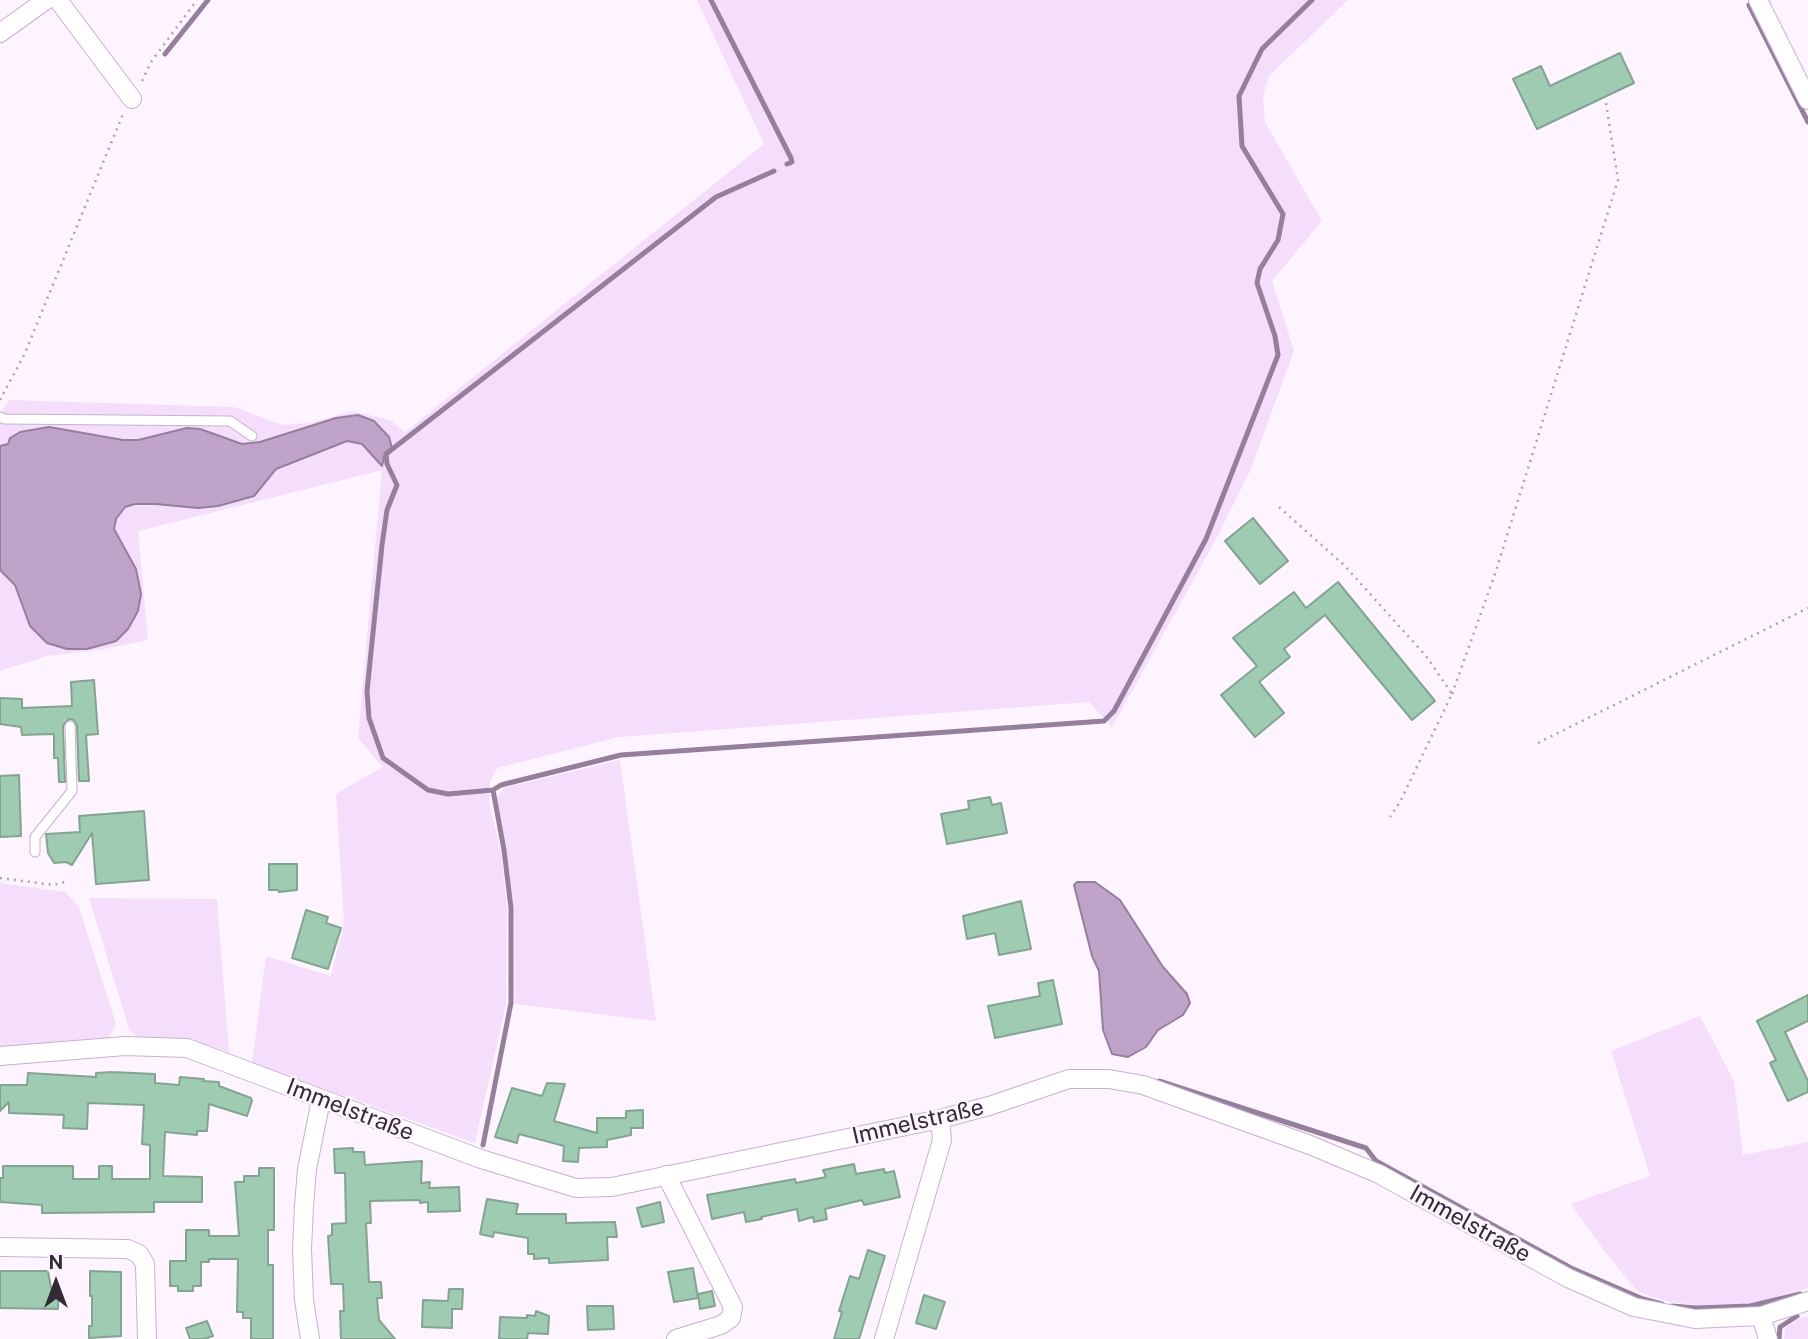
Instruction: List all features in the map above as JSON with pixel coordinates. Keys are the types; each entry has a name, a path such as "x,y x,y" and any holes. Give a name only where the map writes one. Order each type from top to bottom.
{"street":[{"path":"0,33 46,0"},
{"path":"58,0 132,99"},
{"path":"1758,0 1808,100"},
{"name":"Immelstraße","path":"0,1055 125,1046 187,1048 481,1159 576,1188 612,1187 940,1119 1069,1079 1109,1079 1143,1085 1310,1145 1379,1174 1568,1278 1634,1307 1695,1319 1760,1316 1808,1301"},
{"path":"310,1339 303,1275 304,1206 307,1169 321,1100"},
{"path":"884,1339 942,1140 940,1119"},
{"path":"666,1175 733,1307 731,1318 721,1325 676,1339"},
{"path":"0,1247 128,1249 139,1254 145,1264 147,1339"},
{"path":"1760,1316 1768,1339"}],"lane":[{"path":"0,418 230,421 252,436"},
{"path":"35,852 35,837 72,791 69,726"}],"path":[{"path":"0,400 25,353 123,115 151,62 197,0"},
{"path":"1390,817 1400,802 1452,694 1495,574 1618,180 1606,103"},
{"path":"1279,507 1344,565 1426,656 1452,694"},
{"path":"1538,743 1808,608"},
{"path":"0,878 54,884 65,882"}],"shaded area":[{"path":"697,0 1348,0 1269,76 1263,96 1265,122 1322,221 1272,281 1294,351 1250,471 1215,541 1112,727 1089,702 619,737 497,768 490,781 489,803 501,852 507,908 506,1004 475,1143 252,1063 266,956 331,976 344,923 336,794 383,767 358,738 382,470 138,531 148,640 99,650 47,656 0,671 0,414 9,400 234,407 283,425 309,423 352,411 390,420 405,432 764,144"},
{"path":"358,415 374,421 389,437 392,448 384,457 382,466 362,444 347,441 276,469 254,496 218,506 198,508 156,504 125,507 116,519 114,529 136,569 141,594 138,611 128,629 116,641 87,649 67,649 47,643 30,626 15,585 0,570 0,446 8,444 10,438 20,432 49,427 123,440 138,440 187,428 200,429 242,444 260,442 336,418"},
{"path":"620,760 656,1021 515,1004 514,907 506,849 495,800 504,788"},
{"path":"1077,882 1095,882 1120,900 1163,967 1187,994 1190,1003 1183,1015 1158,1030 1146,1047 1128,1057 1112,1054 1103,1030 1099,971 1092,956 1074,885"},
{"path":"0,883 65,892 79,907 116,1024 108,1039 0,1047"},
{"path":"89,898 217,899 229,1052 187,1039 138,1038 129,1029"},
{"path":"1700,1016 1734,1081 1743,1155 1808,1142 1808,1288 1750,1304 1697,1305 1669,1302 1638,1292 1571,1204 1650,1176 1611,1051"},
{"path":"1808,1316 1808,1339 1784,1339 1785,1328"}],"building":[{"path":"1620,53 1634,83 1537,129 1513,79 1541,66 1550,86"},
{"path":"1253,518 1288,561 1260,584 1225,541"},
{"path":"1338,582 1435,701 1412,720 1325,615 1284,649 1290,657 1259,682 1284,713 1255,737 1221,695 1257,666 1233,638 1294,592 1306,608"},
{"path":"94,680 98,734 86,735 89,781 79,781 77,726 74,720 69,719 63,726 65,782 59,782 58,758 54,758 54,734 22,735 21,727 0,724 0,698 22,699 22,708 72,706 71,682"},
{"path":"19,775 21,836 0,837 0,776"},
{"path":"990,797 992,805 1001,803 1007,833 947,844 941,814 969,809 968,801"},
{"path":"144,811 149,880 96,884 92,833 72,865 66,862 54,863 48,853 46,834 80,832 79,816"},
{"path":"269,864 297,864 297,890 269,890"},
{"path":"1021,901 1031,949 999,955 995,933 967,939 963,916"},
{"path":"306,910 328,917 326,923 341,928 328,969 292,958"},
{"path":"1053,980 1062,1024 995,1038 988,1006 1040,996 1038,983"},
{"path":"1808,995 1808,1021 1785,1032 1808,1081 1808,1092 1788,1101 1770,1063 1776,1060 1757,1021"},
{"path":"28,1073 96,1077 96,1073 155,1074 155,1083 179,1085 180,1077 204,1079 203,1081 219,1082 219,1086 251,1098 247,1116 209,1104 207,1131 197,1131 197,1135 165,1132 163,1176 202,1177 202,1202 154,1202 154,1212 42,1213 42,1205 0,1202 3,1166 73,1166 73,1179 99,1179 99,1166 112,1166 112,1179 150,1179 150,1145 142,1144 144,1105 88,1103 87,1129 63,1128 64,1115 9,1113 9,1102 0,1111 0,1085 27,1085"},
{"path":"547,1083 565,1084 554,1121 597,1133 597,1118 626,1118 626,1111 643,1110 643,1128 631,1128 631,1135 607,1140 607,1147 579,1148 578,1162 563,1161 564,1146 519,1134 517,1143 495,1137 512,1088 542,1096"},
{"path":"353,1148 353,1152 364,1152 365,1165 422,1161 421,1183 430,1182 429,1188 459,1187 460,1211 428,1212 428,1202 420,1203 420,1200 370,1201 371,1223 366,1223 369,1282 381,1282 382,1298 377,1298 379,1320 395,1339 341,1339 343,1284 331,1284 328,1236 332,1235 332,1224 346,1223 345,1173 335,1173 334,1149"},
{"path":"854,1164 856,1174 884,1169 885,1173 894,1171 900,1197 864,1205 862,1200 825,1209 827,1219 814,1222 813,1217 799,1221 797,1209 746,1222 744,1212 712,1219 707,1195 795,1179 796,1183 826,1177 823,1170"},
{"path":"259,1168 274,1168 274,1230 268,1230 268,1265 273,1265 273,1339 251,1339 251,1318 243,1318 243,1312 237,1312 238,1259 209,1259 209,1262 201,1262 201,1286 193,1286 193,1291 178,1291 178,1286 170,1286 170,1261 186,1261 186,1230 209,1230 209,1236 239,1236 235,1182 244,1182 244,1176 259,1176"},
{"path":"487,1199 518,1204 516,1214 566,1214 566,1223 615,1222 617,1237 607,1237 608,1260 549,1263 549,1258 534,1259 534,1254 528,1254 528,1238 494,1232 493,1237 480,1234"},
{"path":"660,1202 664,1222 642,1227 637,1208"},
{"path":"868,1250 885,1256 859,1339 834,1339 850,1276 859,1279"},
{"path":"693,1268 698,1298 674,1302 668,1272"},
{"path":"0,1271 48,1271 51,1288 58,1288 58,1309 0,1308"},
{"path":"90,1271 121,1272 121,1336 89,1338 89,1326 92,1326"},
{"path":"449,1289 463,1289 462,1309 452,1309 452,1328 422,1327 423,1300 448,1301"},
{"path":"712,1291 715,1306 700,1309 698,1294"},
{"path":"924,1295 945,1302 936,1329 916,1323"},
{"path":"587,1306 613,1306 614,1329 588,1330"},
{"path":"536,1311 549,1316 548,1334 528,1333 527,1339 499,1339 500,1317 527,1318 527,1315 535,1316"},
{"path":"207,1321 213,1336 190,1339 186,1328"}],"waterway":[{"path":"165,54 208,0"},
{"path":"711,0 791,158 792,162 787,164"},
{"path":"774,171 716,197 386,454 387,464 397,485 387,510 382,545 367,691 369,718 383,758 428,790 448,794 493,790 501,785 621,755 1104,721 1114,711 1206,539 1278,355 1275,336 1257,283 1260,269 1278,240 1283,214 1242,146 1239,96 1262,49 1312,0"},
{"path":"1749,5 1808,122"},
{"path":"483,1145 511,1003 511,908 493,790"},
{"path":"1159,1081 1366,1148 1376,1161 1571,1268 1643,1299 1662,1304"},
{"path":"1672,1306 1750,1306 1800,1294"},
{"path":"1779,1339 1780,1327 1797,1316"}]}
